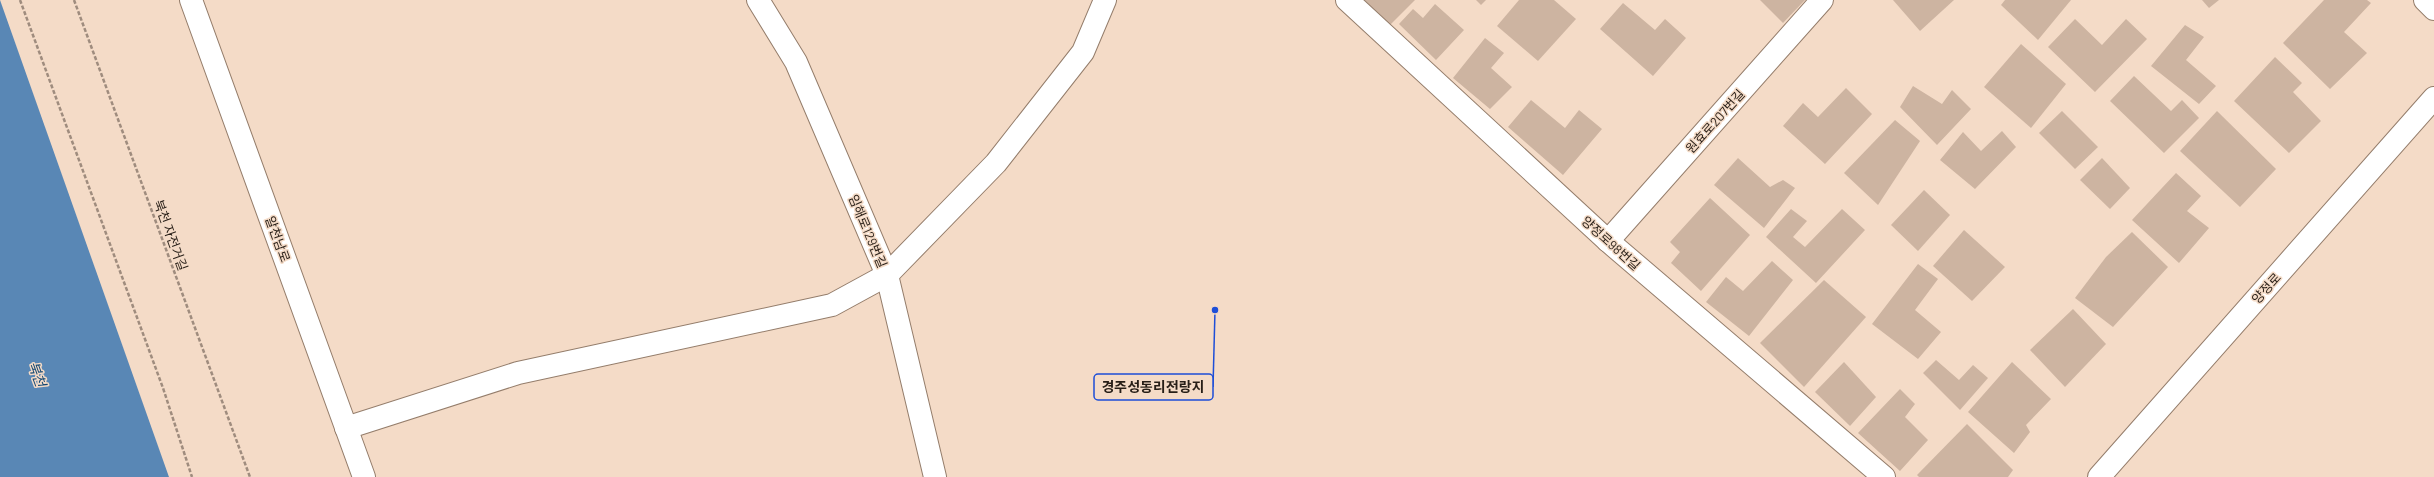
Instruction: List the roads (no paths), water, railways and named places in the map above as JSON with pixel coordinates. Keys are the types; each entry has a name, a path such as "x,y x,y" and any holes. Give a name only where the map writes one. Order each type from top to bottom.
{"street":[{"name":"알천남로","path":"191,0 364,477"},
{"name":"임해로129번길","path":"758,0 796,62 887,275 935,477"},
{"path":"346,428 518,373 832,305 887,275 996,163 1083,52 1105,0"},
{"name":"양정로98번길","path":"1347,0 1608,241 1884,477"},
{"name":"원효로207번길","path":"1608,241 1822,0"},
{"path":"2424,0 2434,9"},
{"name":"양정로","path":"2098,477 2434,98"}],"water":[{"name":"북천","path":"0,0 169,477 0,477"}],"place":[{"name":"경주성동리전랑지","path":"1215,310"}]}
